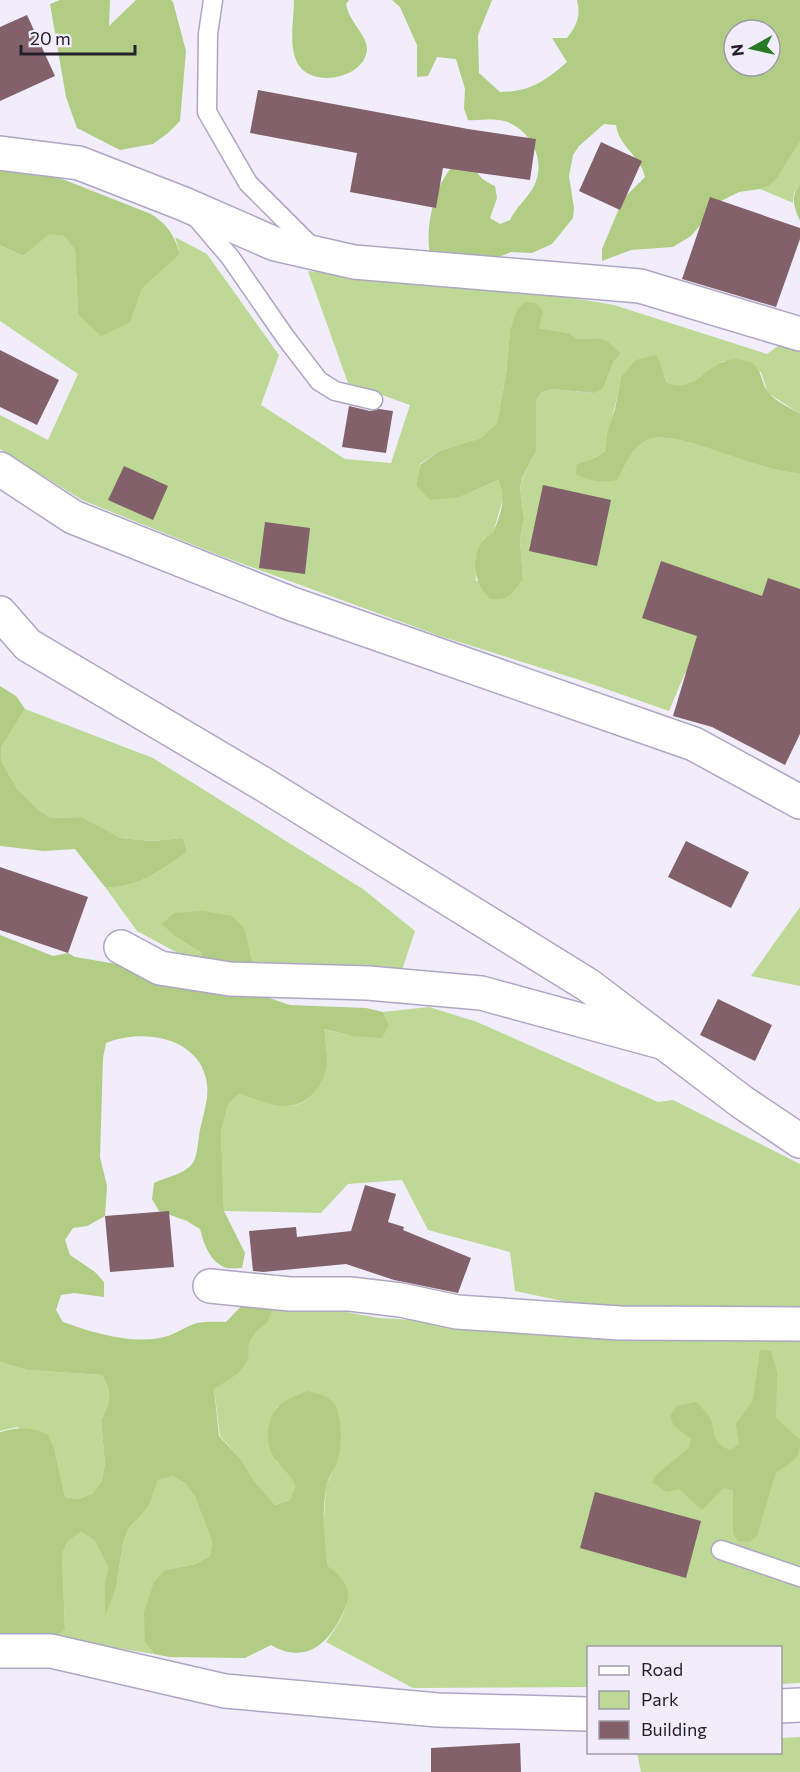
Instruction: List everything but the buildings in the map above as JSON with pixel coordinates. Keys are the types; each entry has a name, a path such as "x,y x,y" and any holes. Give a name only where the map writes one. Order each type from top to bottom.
{"street":[{"path":"0,153 80,163 184,204 275,244 354,262 640,286 800,334"},
{"path":"0,469 73,517 292,604 694,744 800,802"},
{"path":"0,613 14,642 263,784 588,985 742,1102 800,1141"},
{"path":"121,947 160,968 230,979 368,983 481,993 661,1042"},
{"path":"210,1286 290,1294 350,1294 401,1300 457,1312 620,1323 800,1324"},
{"path":"0,1651 51,1652 225,1691 438,1710 587,1714"},
{"path":"782,1706 800,1705"}],"lane":[{"path":"213,0 208,34 207,112 248,183 319,254"},
{"path":"184,204 230,256 286,338 319,381 335,391 373,400"},
{"path":"721,1550 800,1577"}],"green space":[{"path":"60,0 110,0 109,26 136,0 171,0 173,2 186,51 180,121 153,144 120,150 77,128 66,97 50,4"},
{"path":"294,0 349,0 346,4 348,11 367,49 358,67 337,77 326,78 305,72 298,64 293,49"},
{"path":"392,0 492,0 478,35 479,73 500,92 520,90 536,84 567,62 552,38 567,38 576,24 577,0 800,0 800,141 777,178 770,185 739,192 721,201 691,236 673,247 631,250 602,261 602,249 623,199 645,177 639,163 621,139 616,125 604,124 579,146 573,155 569,176 574,208 573,218 552,244 532,253 511,252 482,264 431,259 429,236 432,211 440,186 452,167 474,165 482,178 495,186 497,198 490,218 500,224 510,220 534,186 539,168 538,158 531,141 518,128 505,121 468,120 464,109 465,89 456,59 437,57 428,76 417,77 417,45 400,7"},
{"path":"800,141 800,184 794,193 793,203 760,189 778,175"},
{"path":"0,163 42,171 151,214 166,226 180,254 142,289 130,322 101,336 78,314 75,250 64,236 49,234 23,256 0,245"},
{"path":"800,184 800,221 794,202 795,193"},
{"path":"49,233 64,236 75,250 78,314 130,321 142,289 180,254 175,237 207,254 279,355 261,405 345,459 391,463 410,405 348,383 308,271 532,291 614,305 767,354 785,341 800,348 800,414 768,393 761,372 723,361 687,386 676,387 666,382 661,364 621,377 605,451 597,457 577,464 616,480 629,457 642,443 660,437 697,445 764,467 800,473 800,717 747,688 685,673 669,711 440,636 224,557 82,500 0,449 0,415 48,440 78,374 0,321 0,245 23,256","holes":["539,328 569,333 578,339 599,338 621,354 614,361 603,389 593,393 552,389 541,393 536,401 536,452 522,479 520,488 524,519 520,539 523,579 476,581 475,559 484,538 493,533 503,499 503,489 498,480 460,497 416,485 420,464 439,451 481,438 497,423 506,375 510,331"]},
{"path":"525,302 535,303 543,310 539,328 569,333 578,339 599,338 608,342 621,354 614,361 603,389 594,393 552,389 541,393 536,401 536,452 522,478 520,488 524,519 520,539 523,579 506,598 490,599 480,586 475,563 479,547 493,532 501,511 503,499 498,480 460,497 430,500 416,485 420,465 439,451 481,438 497,423 506,375 510,331 517,310"},
{"path":"656,355 666,382 677,386 696,380 723,362 734,359 752,363 759,370 766,389 772,396 800,414 800,473 764,467 697,445 660,437 647,440 637,448 629,457 617,480 596,481 576,474 577,464 597,457 605,451 621,377 636,360"},
{"path":"0,686 16,696 25,709 1,748 2,762 17,789 39,810 51,818 82,817 121,838 151,841 183,838 187,852 158,872 138,882 105,887 75,849 44,851 0,846"},
{"path":"25,709 153,758 363,889 415,931 397,985 253,972 163,924 180,940 201,950 202,966 137,931 105,887 128,885 158,872 187,852 183,838 151,841 121,838 82,817 51,818 39,810 17,789 2,762 1,748"},
{"path":"800,907 800,986 751,976"},
{"path":"203,911 232,916 244,928 260,995 290,1005 366,1008 383,1012 389,1025 382,1038 352,1036 324,1029 327,1058 324,1076 316,1091 303,1102 280,1106 239,1094 228,1105 221,1132 224,1211 245,1253 242,1268 221,1266 206,1247 200,1229 187,1221 159,1211 152,1199 154,1183 176,1175 194,1161 207,1095 207,1084 202,1068 194,1056 182,1046 168,1040 137,1036 106,1043 103,1058 100,1157 107,1186 105,1216 87,1226 73,1228 65,1240 70,1255 95,1272 104,1282 104,1297 74,1293 61,1295 56,1310 63,1322 101,1334 142,1340 168,1336 198,1323 226,1322 249,1298 264,1297 272,1310 267,1323 256,1332 249,1344 248,1359 239,1373 214,1389 219,1436 240,1458 255,1482 275,1505 290,1500 296,1486 276,1460 270,1448 268,1434 274,1413 284,1402 307,1391 323,1396 336,1406 341,1437 337,1463 326,1488 325,1537 328,1566 345,1584 348,1591 347,1602 336,1626 329,1635 322,1643 304,1652 294,1653 271,1645 245,1658 169,1657 154,1654 145,1642 144,1612 154,1582 165,1570 195,1564 210,1556 212,1542 195,1497 186,1484 172,1476 158,1480 148,1508 128,1529 123,1543 116,1588 105,1616 105,1581 108,1567 94,1540 81,1532 68,1541 62,1554 65,1630 52,1638 0,1639 0,1432 24,1428 48,1435 55,1451 65,1497 79,1499 93,1493 102,1480 105,1464 101,1420 108,1405 109,1389 102,1375 27,1370 0,1362 0,935 53,956 68,953 75,957 123,965 202,966 201,951 180,940 162,924 174,913"},
{"path":"429,1007 477,1022 658,1102 673,1100 800,1164 800,1311 591,1307 515,1291 510,1252 428,1230 402,1180 348,1184 321,1213 224,1211 221,1132 228,1105 239,1094 284,1106 302,1103 316,1091 324,1075 327,1056 323,1029 352,1036 389,1025 383,1012"},
{"path":"264,1297 379,1318 800,1342 800,1683 782,1684 782,1646 587,1646 587,1687 413,1688 326,1642 339,1622 347,1603 344,1584 328,1566 323,1535 326,1486 338,1460 278,1406 271,1419 268,1435 277,1462 289,1472 297,1486 290,1500 275,1505 255,1482 240,1458 220,1436 214,1388 239,1373 247,1359 249,1344 256,1332 267,1323"},
{"path":"760,1350 771,1351 777,1372 776,1418 800,1440 800,1447 794,1460 776,1472 757,1536 749,1542 738,1541 733,1533 733,1490 723,1488 702,1510 679,1489 666,1492 652,1482 656,1475 689,1448 691,1439 674,1426 670,1416 677,1406 696,1402 712,1422 719,1444 731,1450 739,1444 736,1424 753,1400"},
{"path":"0,1362 27,1370 102,1375 109,1389 108,1405 101,1420 105,1464 102,1480 93,1493 79,1499 65,1497 55,1451 17,1427 0,1431"},
{"path":"172,1476 186,1484 195,1497 212,1542 210,1556 195,1564 165,1570 145,1642 154,1654 52,1638 65,1630 62,1554 68,1541 81,1532 94,1540 108,1567 105,1581 105,1614 116,1588 123,1543 128,1529 148,1508 158,1479"},
{"path":"800,1737 800,1772 641,1772 637,1754 782,1754 782,1738"}]}
